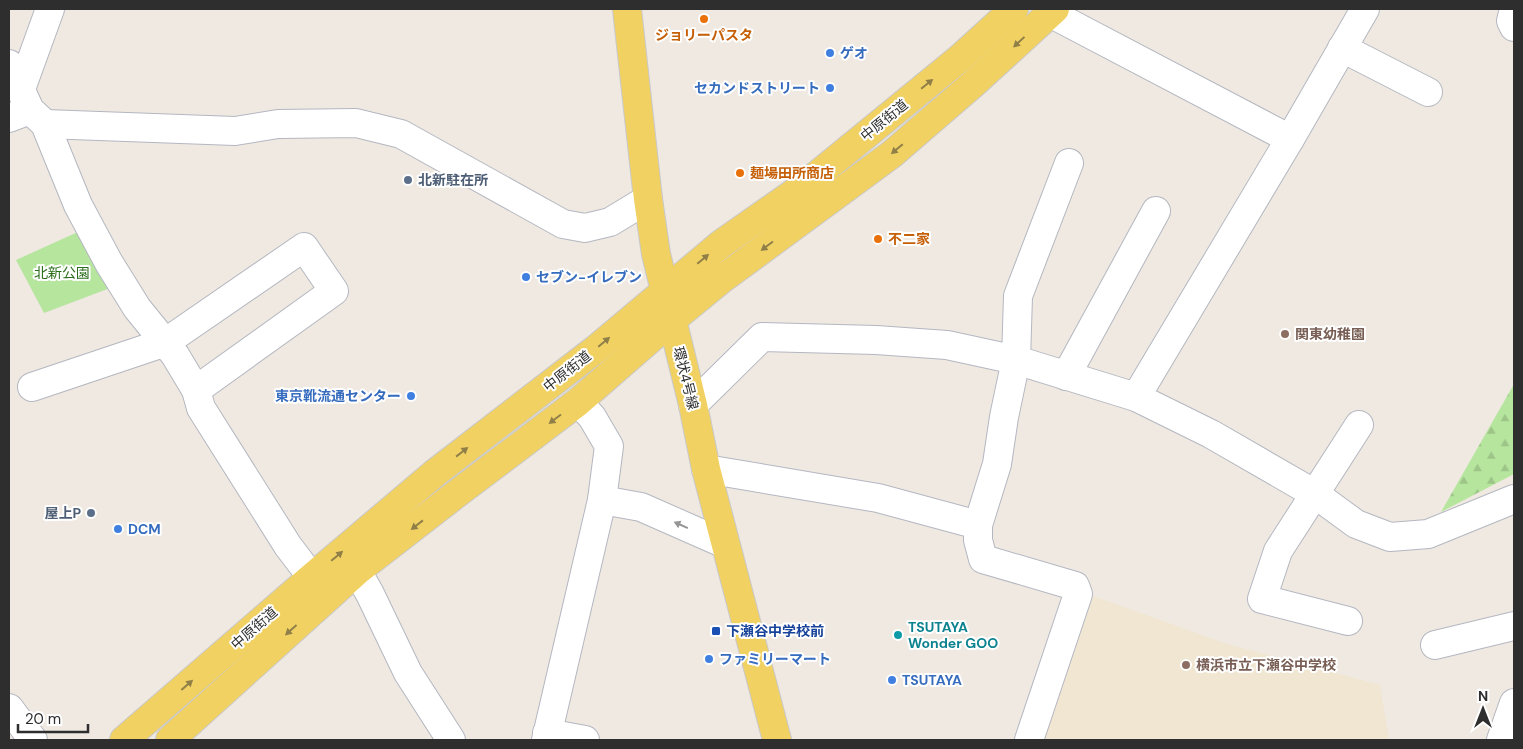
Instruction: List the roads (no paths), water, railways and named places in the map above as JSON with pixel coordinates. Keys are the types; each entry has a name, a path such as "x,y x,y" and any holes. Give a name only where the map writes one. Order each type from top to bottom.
{"main road":[{"name":"環状4号線","path":"627,9 656,254 693,405 706,469 777,740"},
{"name":"中原街道","path":"170,740 435,473 596,349 721,244 800,188 960,58 1014,9"},
{"name":"中原街道","path":"124,740 320,587 358,571 455,494 578,402 722,279 892,154 973,84 1052,11"}],"street":[{"path":"26,110 50,9"},
{"path":"1136,397 1365,9"},
{"path":"1514,9 1512,21 1514,27"},
{"path":"1052,11 1290,139"},
{"path":"1342,48 1428,92"},
{"path":"9,64 26,110 105,255 137,308 175,355 196,390 201,408 288,546 320,587"},
{"path":"26,110 235,131 278,124 356,122 401,134 563,224 584,228 610,222 648,199"},
{"path":"1029,740 1078,594 1075,586 983,559 978,540 978,525 996,464 1016,360 1018,296 1069,163"},
{"path":"1066,376 1156,211"},
{"path":"32,387 166,342 304,247 334,291 196,390"},
{"path":"693,405 762,337 876,340 946,345 1016,360 1136,397 1211,434 1315,494 1356,524 1390,537 1428,534 1514,499"},
{"path":"578,402 592,417 609,446 602,500 547,737 585,740"},
{"path":"1348,622 1262,599 1278,551 1358,425"},
{"path":"706,469 878,498 978,525"},
{"path":"602,500 641,507 726,544"},
{"path":"358,571 408,673 451,740"},
{"path":"1435,645 1514,626"},
{"path":"1501,740 1514,702"},
{"path":"9,708 33,740"}],"place":[{"name":"ジョリーパスタ","path":"704,19"},
{"name":"ゲオ","path":"830,53"},
{"name":"セカンドストリート","path":"830,88"},
{"name":"麺場田所商店","path":"740,173"},
{"name":"北新駐在所","path":"408,180"},
{"name":"不二家","path":"878,239"},
{"name":"セブン-イレブン","path":"526,277"},
{"name":"関東幼稚園","path":"1285,334"},
{"name":"東京靴流通センター","path":"411,396"},
{"name":"屋上P","path":"91,513"},
{"name":"DCM","path":"118,529"},
{"name":"下瀬谷中学校前","path":"716,631"},
{"name":"TSUTAYA Wonder GOO","path":"898,635"},
{"name":"ファミリーマート","path":"709,659"},
{"name":"横浜市立下瀬谷中学校","path":"1186,665"},
{"name":"TSUTAYA","path":"892,680"}],"park label":[{"name":"北新公園","path":"62,273"}]}
